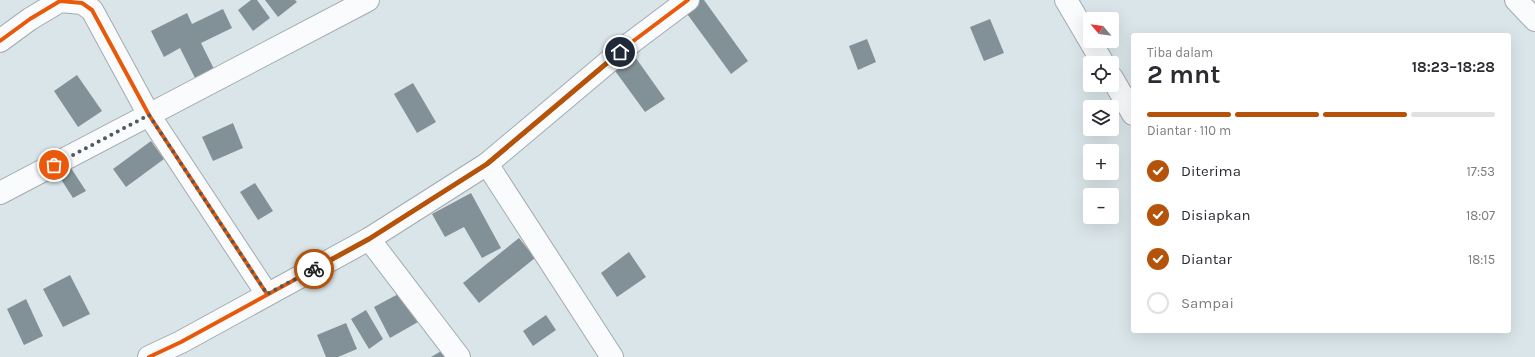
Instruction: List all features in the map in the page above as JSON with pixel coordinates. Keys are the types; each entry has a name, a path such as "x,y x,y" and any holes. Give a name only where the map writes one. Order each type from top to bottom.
{"street":[{"path":"0,194 368,0"},
{"path":"149,357 181,342 369,239 487,164 632,42 688,0"},
{"path":"1066,0 1099,56"},
{"path":"1516,0 1535,20"},
{"path":"0,41 30,19 60,1 82,3 92,10 149,115 267,294"},
{"path":"1119,90 1131,111"},
{"path":"487,164 612,357"},
{"path":"369,239 459,357"}],"building":[{"path":"251,0 257,0 270,18 253,31 238,10"},
{"path":"265,0 295,0 297,2 278,17"},
{"path":"700,0 704,0 748,61 731,74 685,11"},
{"path":"223,9 232,28 201,43 214,69 195,78 180,48 164,57 151,31 187,13 192,24"},
{"path":"990,19 1004,53 984,61 970,27"},
{"path":"867,39 876,62 858,70 849,46"},
{"path":"633,54 665,99 645,112 613,68"},
{"path":"77,75 102,111 78,127 54,91"},
{"path":"413,83 436,122 417,133 394,94"},
{"path":"233,123 243,148 213,161 202,137"},
{"path":"151,141 164,159 126,187 113,169"},
{"path":"69,165 86,191 73,198 57,173"},
{"path":"255,183 273,211 258,220 240,192"},
{"path":"471,193 501,248 482,258 464,227 445,237 432,214"},
{"path":"519,238 535,258 479,303 463,283"},
{"path":"629,252 646,277 617,297 601,273"},
{"path":"70,275 90,314 63,327 43,289"},
{"path":"402,292 418,322 390,338 374,307"},
{"path":"26,299 43,336 24,345 7,309"},
{"path":"366,310 383,339 369,349 351,319"},
{"path":"546,315 556,330 533,346 523,331"},
{"path":"346,323 357,349 338,357 326,357 317,335"},
{"path":"443,350 447,357 431,357"}],"cycle path":[{"path":"149,357 181,342 369,239 487,164 632,42 688,0"},
{"path":"0,41 30,19 60,1 82,3 92,10 149,115 267,294"}],"way so far":[{"path":"54,165 149,115 267,294 314,269"}],"route":[{"path":"314,269 369,239 487,164 620,52"}]}
